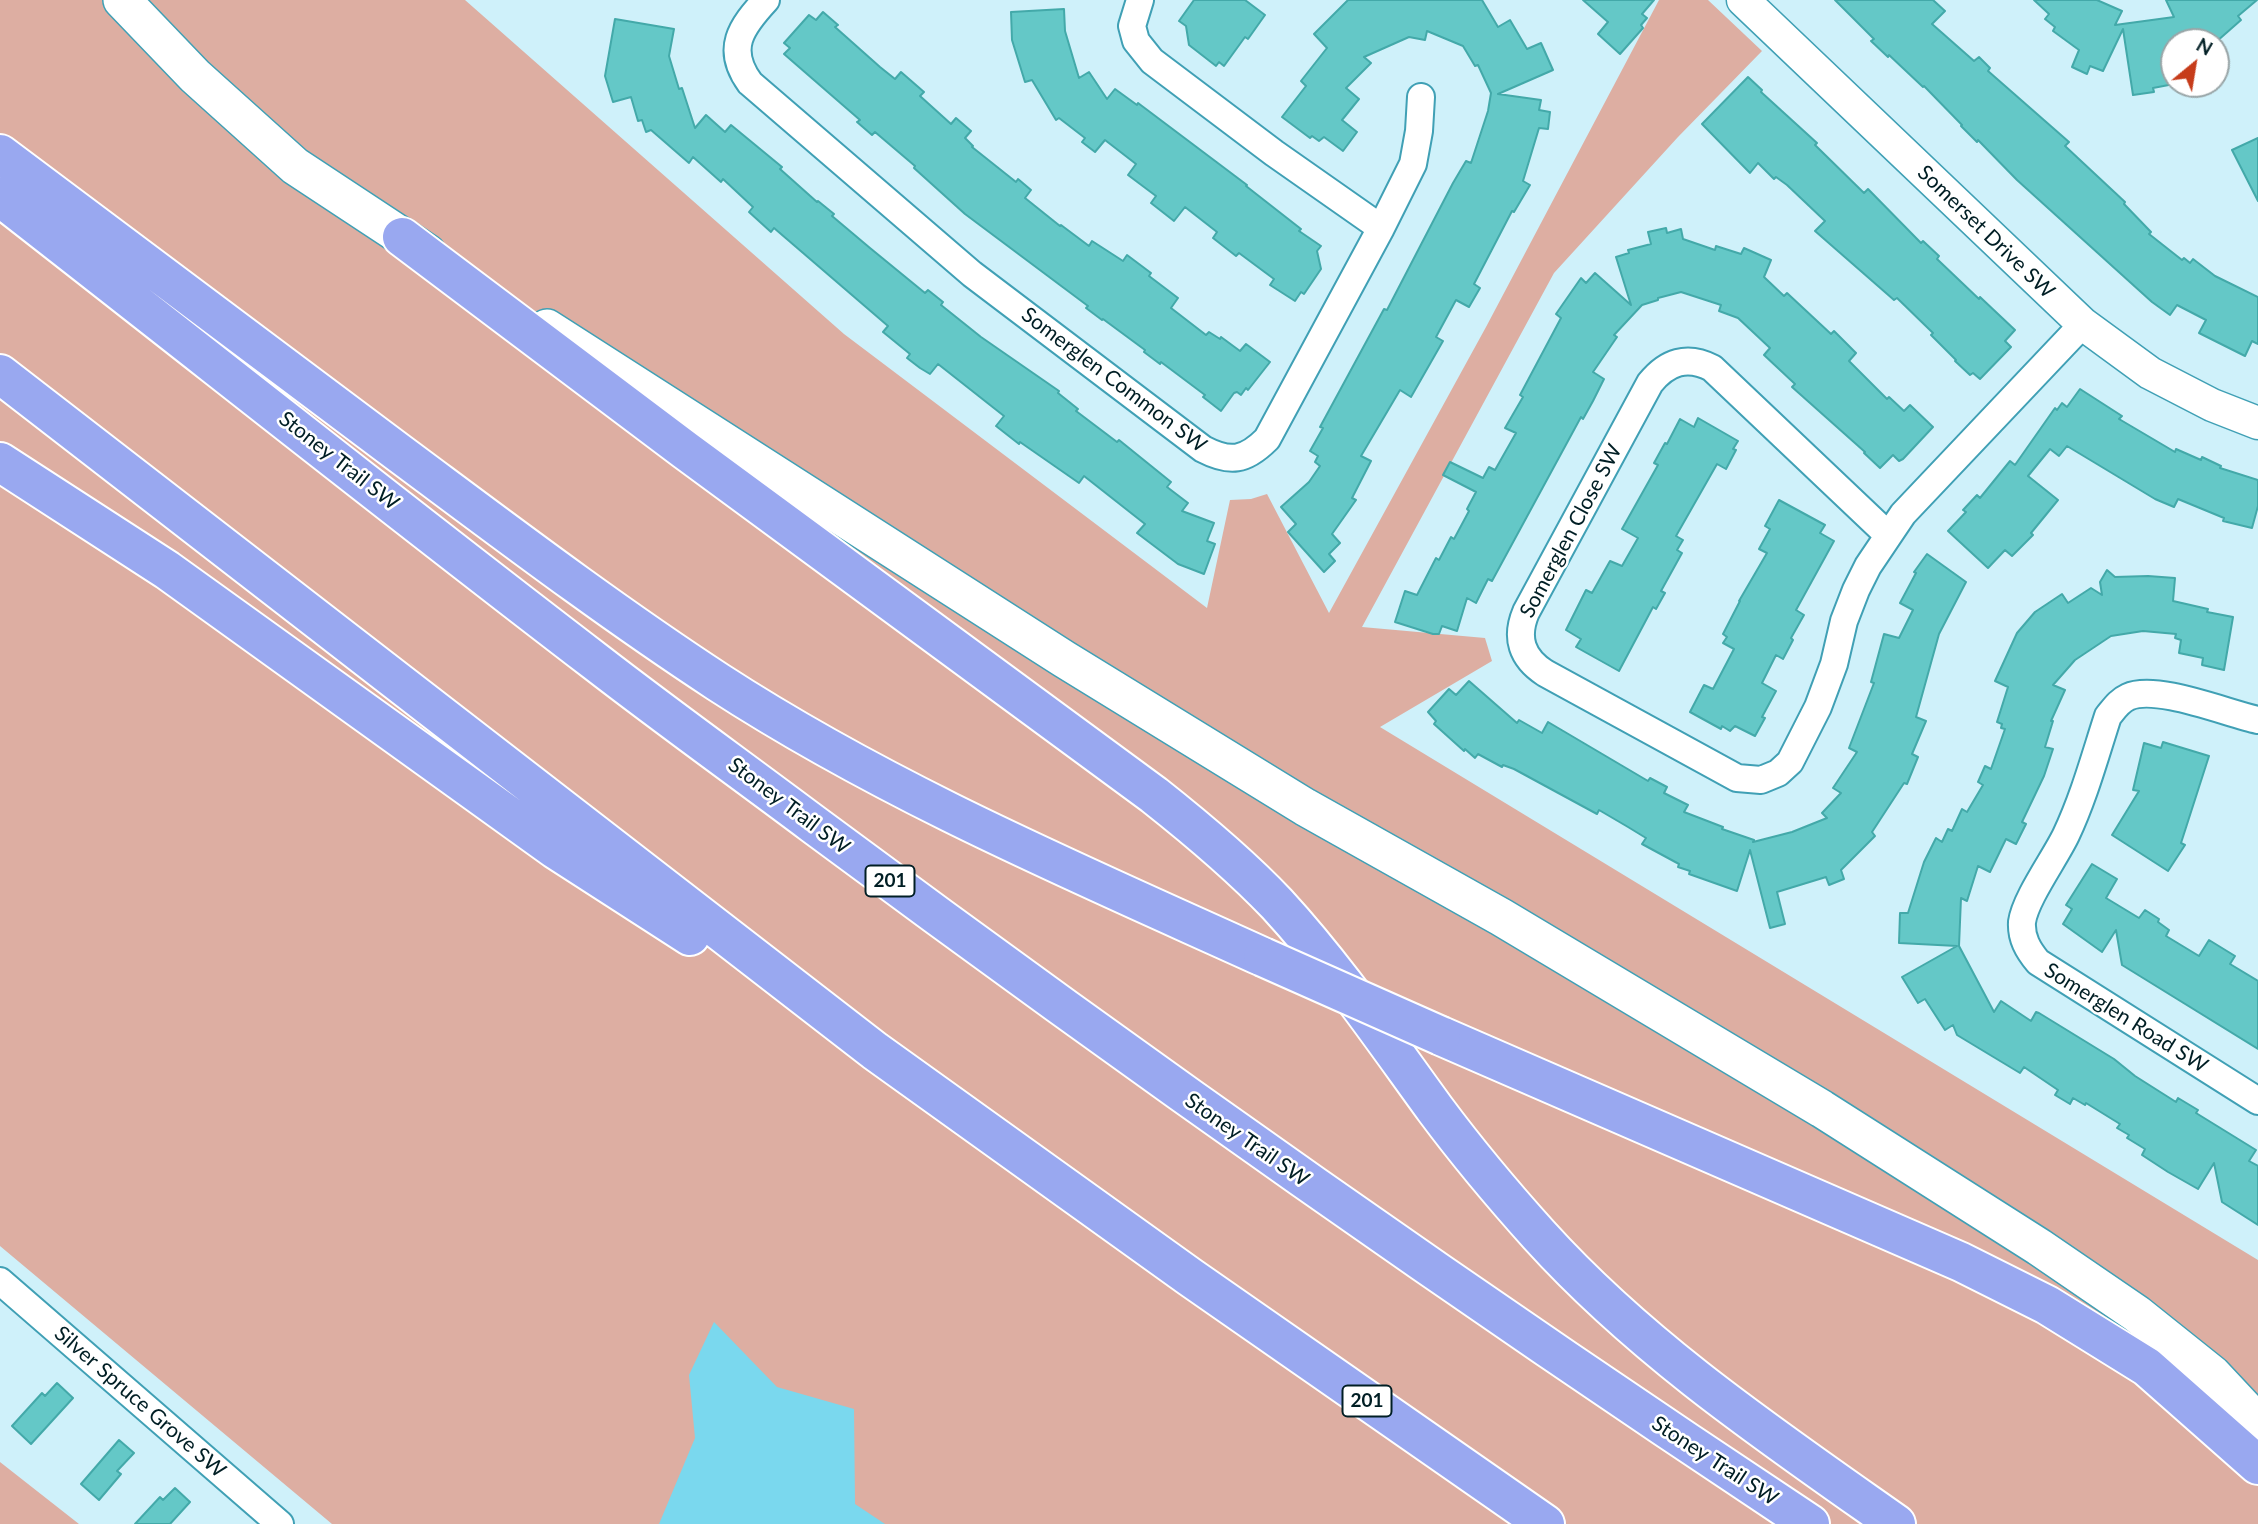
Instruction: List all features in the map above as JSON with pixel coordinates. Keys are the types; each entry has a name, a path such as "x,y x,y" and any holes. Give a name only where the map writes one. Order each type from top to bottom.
{"highway":[{"path":"0,155 593,597 719,682 804,734 907,791 1022,847 1441,1036 1961,1262 2047,1305 2147,1367 2258,1465"},
{"name":"Stoney Trail SW","path":"0,197 597,663 937,916 1127,1055 1345,1208 1604,1388 1810,1524"},
{"path":"402,237 1199,831 1277,904 1306,938 1437,1111 1539,1234 1583,1282 1641,1334 1693,1375 1896,1524"},
{"name":"201","path":"0,374 875,1051 1190,1277 1545,1524"},
{"path":"0,462 167,570 555,849 633,901 875,1051"}],"main road":[{"path":"122,0 195,76 295,166 1088,674 1305,807 1601,977 1822,1109 1932,1179 2137,1314 2212,1374 2258,1423"}],"street":[{"name":"Somerglen Common SW","path":"766,0 742,29 738,38 741,71 750,83 972,274 1203,449 1217,456 1239,458 1258,448 1267,439 1413,164 1421,97"},
{"path":"1140,0 1132,26 1136,41 1152,61 1274,153 1381,228"},
{"name":"Somerset Drive SW","path":"1743,0 2083,324 2150,373 2212,405 2258,423"},
{"name":"Somerglen Close SW","path":"1887,534 1712,368 1690,361 1672,364 1658,373 1650,383 1526,612 1522,622 1521,645 1526,656 1545,673 1737,778 1761,780 1778,773 1790,762 1818,707 1856,590 1887,534 2083,324"},
{"name":"Somerglen Road SW","path":"2258,720 2148,692 2127,697 2118,704 2108,716 2067,834 2022,922 2024,940 2029,952 2038,962 2258,1101"},
{"name":"Silver Spruce Grove SW","path":"0,1281 280,1524"}],"shaded area":[{"path":"0,0 465,0 844,334 1207,608 1230,500 1251,499 1267,494 1329,613 1486,327 1659,0 1708,0 1762,51 1678,137 1554,273 1362,627 1485,638 1492,661 1380,727 2258,1260 2258,1524 332,1524 0,1246"},
{"path":"0,1462 79,1524 0,1524"}],"water":[{"path":"714,1322 777,1387 854,1409 855,1504 885,1524 659,1524 695,1438 689,1375"}],"building":[{"path":"1194,0 1245,0 1265,15 1224,66 1219,62 1216,66 1189,45 1186,26 1179,21"},
{"path":"1348,0 1482,0 1498,27 1510,20 1527,49 1541,43 1553,70 1498,94 1541,100 1539,110 1550,112 1548,129 1539,128 1523,181 1530,185 1514,212 1512,211 1474,284 1480,288 1469,307 1456,300 1436,337 1443,341 1411,397 1400,390 1361,456 1371,461 1352,498 1356,500 1332,534 1340,543 1329,554 1335,561 1324,572 1288,532 1296,524 1281,507 1309,482 1320,466 1315,462 1318,456 1310,451 1323,428 1320,427 1384,309 1387,310 1453,183 1466,161 1471,163 1491,93 1478,65 1475,66 1463,46 1427,31 1425,40 1409,37 1364,57 1371,63 1346,88 1359,99 1342,120 1357,132 1343,151 1324,137 1319,141 1312,136 1310,138 1282,117 1306,86 1301,81 1327,48 1314,34"},
{"path":"1583,0 1654,0 1642,14 1647,18 1641,25 1643,28 1620,54 1598,34 1608,22"},
{"path":"1835,0 1933,0 1945,11 1932,24 1974,61 1979,57 1990,68 1988,71 2069,142 2065,146 2125,202 2151,232 2149,234 2182,260 2184,258 2190,263 2193,259 2215,276 2258,297 2258,344 2252,341 2245,356 2199,333 2206,320 2177,305 2170,315 2152,302 2017,180 1978,140 1977,142 1924,86 1871,41 1874,39"},
{"path":"2034,0 2097,0 2122,11 2115,25 2174,17 2166,0 2257,0 2238,16 2241,20 2230,30 2160,28 2160,87 2153,88 2154,92 2133,95 2123,29 2103,71 2090,66 2087,74 2072,67 2079,50 2053,31 2055,27 2045,19 2049,14"},
{"path":"1064,9 1065,31 1079,78 1089,72 1107,99 1115,89 1137,105 1138,103 1247,185 1301,229 1299,231 1321,246 1317,251 1321,269 1304,294 1301,292 1295,301 1270,285 1274,279 1239,253 1236,256 1213,238 1217,232 1185,207 1174,221 1151,203 1156,196 1128,175 1136,164 1105,140 1095,152 1082,142 1085,138 1059,118 1056,120 1032,80 1025,82 1012,40 1011,12"},
{"path":"823,12 838,25 835,27 880,67 895,79 901,72 924,92 920,96 951,124 956,118 971,131 965,138 972,147 1016,182 1018,179 1031,190 1025,198 1060,226 1089,246 1092,241 1123,261 1127,255 1178,298 1171,308 1206,335 1209,332 1220,339 1221,337 1240,351 1246,344 1270,362 1248,390 1246,388 1241,395 1234,393 1221,411 1203,397 1205,395 1144,352 1145,350 1086,308 1088,306 965,214 914,168 915,166 875,132 872,135 857,122 860,120 784,54 790,48 784,43 809,15 816,20"},
{"path":"615,19 674,29 669,56 695,128 706,115 725,132 731,125 782,167 780,169 834,214 832,216 925,293 928,290 943,302 941,305 981,337 1059,391 1058,393 1078,409 1076,411 1117,442 1119,440 1171,482 1167,487 1188,503 1182,511 1214,523 1207,541 1215,544 1204,574 1178,564 1137,533 1145,524 1084,476 1079,483 996,426 1004,416 938,364 930,374 907,358 910,354 883,332 888,326 774,228 771,232 749,212 753,207 723,179 721,182 693,157 689,163 651,130 646,132 642,120 638,121 631,97 613,102 605,76"},
{"path":"1748,77 1817,143 1815,145 1864,193 1868,189 1921,243 1923,241 1939,256 1937,259 2015,330 2005,341 2011,347 1980,379 1973,373 1970,375 1955,361 1931,335 1933,333 1897,298 1894,300 1815,231 1825,221 1787,185 1776,177 1774,179 1758,163 1750,173 1702,124"},
{"path":"2258,138 2258,201 2232,150"},
{"path":"1666,228 1667,233 1681,229 1683,239 1715,250 1716,246 1741,254 1744,248 1771,260 1764,277 1784,296 1787,293 1831,334 1834,331 1856,353 1849,361 1887,399 1889,397 1904,411 1910,405 1933,427 1903,459 1899,461 1893,455 1880,468 1792,387 1795,384 1764,355 1770,348 1738,318 1719,311 1721,305 1681,292 1658,298 1642,305 1614,335 1617,337 1593,372 1604,379 1593,401 1583,419 1581,417 1492,581 1488,579 1476,603 1467,598 1457,631 1442,626 1439,634 1433,634 1395,622 1405,591 1417,595 1436,558 1439,560 1451,537 1454,539 1476,492 1443,475 1450,462 1483,478 1489,467 1495,470 1516,433 1505,428 1561,318 1556,314 1581,278 1586,283 1595,273 1631,305 1616,257 1629,253 1628,250 1651,244 1648,232"},
{"path":"2080,389 2122,416 2119,419 2175,452 2176,449 2201,460 2202,457 2221,466 2220,468 2258,480 2258,506 2252,528 2223,521 2224,518 2178,499 2174,507 2155,499 2067,446 2059,456 2050,449 2028,476 2058,500 2031,533 2033,535 2012,556 2005,550 1988,568 1948,531 1966,512 1963,510 1977,495 1980,498 2010,461 2015,465 2055,408 2057,410 2062,403 2067,407"},
{"path":"1698,418 1738,441 1733,449 1736,450 1726,469 1717,464 1676,536 1683,540 1677,550 1682,553 1661,591 1665,593 1656,609 1653,607 1619,671 1576,647 1581,639 1566,630 1586,590 1592,593 1610,561 1622,566 1638,538 1622,529 1658,465 1654,463 1665,443 1667,444 1680,419 1694,427"},
{"path":"1779,500 1825,525 1820,533 1834,541 1796,610 1804,615 1791,638 1793,640 1783,659 1776,655 1762,683 1776,691 1755,736 1735,726 1730,731 1722,726 1721,729 1690,712 1704,685 1713,689 1734,649 1723,643 1727,637 1723,634 1767,553 1759,549 1770,529 1765,526"},
{"path":"1927,554 1966,582 1939,634 1916,717 1926,721 1912,754 1918,757 1907,784 1904,783 1872,832 1875,836 1841,870 1844,879 1829,885 1826,877 1777,892 1785,924 1770,928 1750,850 1737,891 1689,874 1690,871 1678,867 1679,864 1642,844 1646,838 1599,810 1597,814 1514,769 1503,765 1502,767 1478,754 1475,758 1434,724 1436,721 1428,712 1449,689 1456,695 1469,681 1517,723 1519,720 1542,733 1548,722 1648,781 1650,778 1667,787 1664,793 1688,805 1684,812 1754,840 1753,842 1792,832 1827,818 1822,813 1841,793 1833,788 1857,752 1849,748 1874,683 1871,682 1884,634 1899,638 1913,610 1900,603 1916,573 1914,572"},
{"path":"2107,570 2115,577 2175,578 2173,601 2233,617 2224,670 2202,665 2203,658 2179,653 2181,640 2175,638 2176,634 2143,631 2111,636 2075,660 2053,685 2065,690 2051,721 2045,747 2053,749 2044,776 2022,822 2026,824 2016,844 2006,839 1990,872 1978,866 1967,901 1961,898 1959,946 1994,1012 2001,1001 2031,1021 2036,1012 2039,1013 2114,1059 2176,1102 2178,1098 2198,1110 2196,1113 2256,1150 2249,1161 2258,1166 2258,1225 2222,1202 2214,1163 2198,1189 2168,1172 2142,1155 2145,1149 2117,1128 2120,1124 2086,1103 2085,1105 2073,1098 2070,1104 2055,1095 2058,1090 2024,1067 2020,1073 1957,1035 1953,1025 1945,1030 1925,999 1918,1003 1902,977 1957,946 1899,943 1900,913 1908,913 1924,862 1936,838 1942,842 1948,829 1952,831 1962,809 1967,812 1983,785 1978,782 1985,766 1991,769 2005,729 1997,722 2008,687 1995,681 2017,633 2035,612 2062,594 2068,603 2091,588 2102,595 2100,582"},
{"path":"2163,742 2209,756 2181,843 2185,845 2168,871 2112,835 2139,791 2133,790 2144,743 2161,748"},
{"path":"2092,864 2117,879 2106,898 2139,918 2145,910 2169,930 2166,936 2199,956 2209,940 2235,956 2230,964 2258,981 2258,1049 2122,965 2116,930 2102,952 2063,924 2072,909 2066,905"},
{"path":"57,1383 73,1398 31,1444 12,1426 42,1393 45,1396"},
{"path":"119,1440 134,1453 117,1471 121,1474 99,1500 81,1484"},
{"path":"175,1488 190,1502 170,1524 135,1524 160,1497 163,1500"}]}
